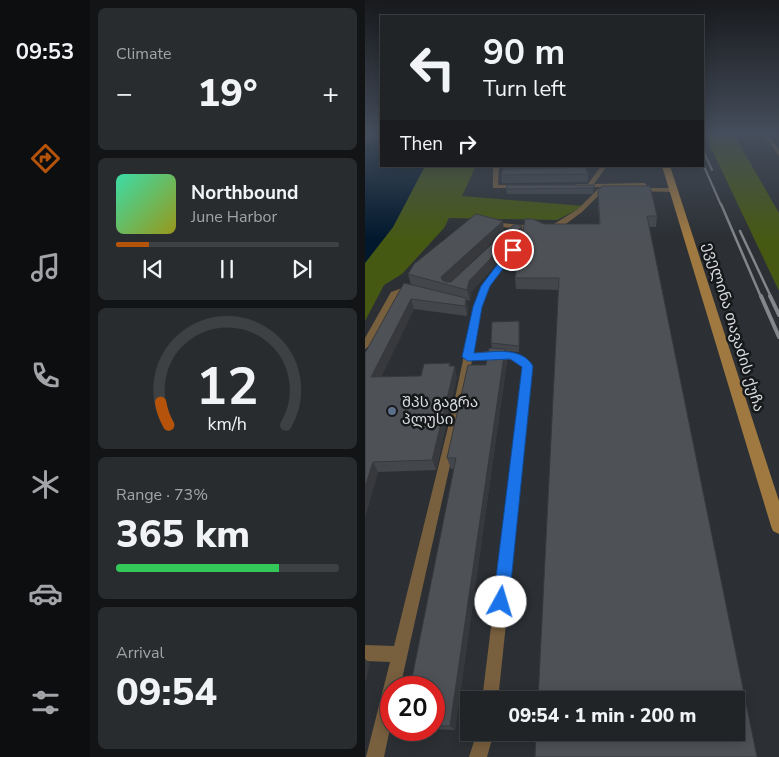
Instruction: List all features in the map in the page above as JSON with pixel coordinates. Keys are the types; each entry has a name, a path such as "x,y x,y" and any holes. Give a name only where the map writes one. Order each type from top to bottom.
{"main road":[{"name":"ეველინა თავაძის ქუჩა","path":"667,168 779,526"}],"lane":[{"path":"590,185 602,168"},
{"path":"506,173 496,170 495,187 525,187"},
{"path":"570,179 574,186"},
{"path":"564,186 673,188"},
{"path":"489,224 556,226 595,198 600,190 673,188"},
{"path":"505,236 521,226"},
{"path":"375,757 459,403 468,357 473,306 513,250"},
{"path":"365,346 395,292 408,288 417,290"},
{"path":"468,357 511,355 528,366 491,691"},
{"path":"365,653 399,654"},
{"path":"478,757 484,741"}],"green space":[{"path":"424,168 475,168 462,196 584,206 557,220 449,218 444,228 402,274 384,285 365,321 365,263 393,227"},
{"path":"721,168 753,168 779,213 779,291"}],"water":[{"path":"365,168 424,168 393,227 365,263"}],"building":[{"path":"585,168 588,173 501,175 503,169"},
{"path":"507,185 595,185 593,188 506,189"},
{"path":"602,186 650,186 657,216 647,216 744,691 538,691 559,278 515,278 525,219 533,219 544,224 600,224 598,191"},
{"path":"476,214 503,221 441,277 446,282 451,282 508,229 516,224 522,226 512,236 507,237 490,259 469,281 467,290 408,274 414,264"},
{"path":"404,283 466,298 465,306 411,299 371,377 421,376 424,364 450,363 449,366 455,366 432,460 373,462 365,487 365,353"},
{"path":"519,321 519,346 491,343 492,322"},
{"path":"489,348 505,349 450,726 445,726 445,676 412,676 456,458 447,458 468,365 486,365"},
{"path":"745,698 757,757 535,757 536,741 745,741"}],"railway":[{"path":"705,168 721,205"},
{"path":"721,204 761,297"},
{"path":"740,231 771,297"},
{"path":"761,296 779,337"},
{"path":"770,296 779,315"}],"place":[{"name":"შპს გაგრა პლუსი","path":"392,411"}],"route":[{"path":"501,602 528,366 511,355 468,357 478,307 486,286 513,250"}]}
